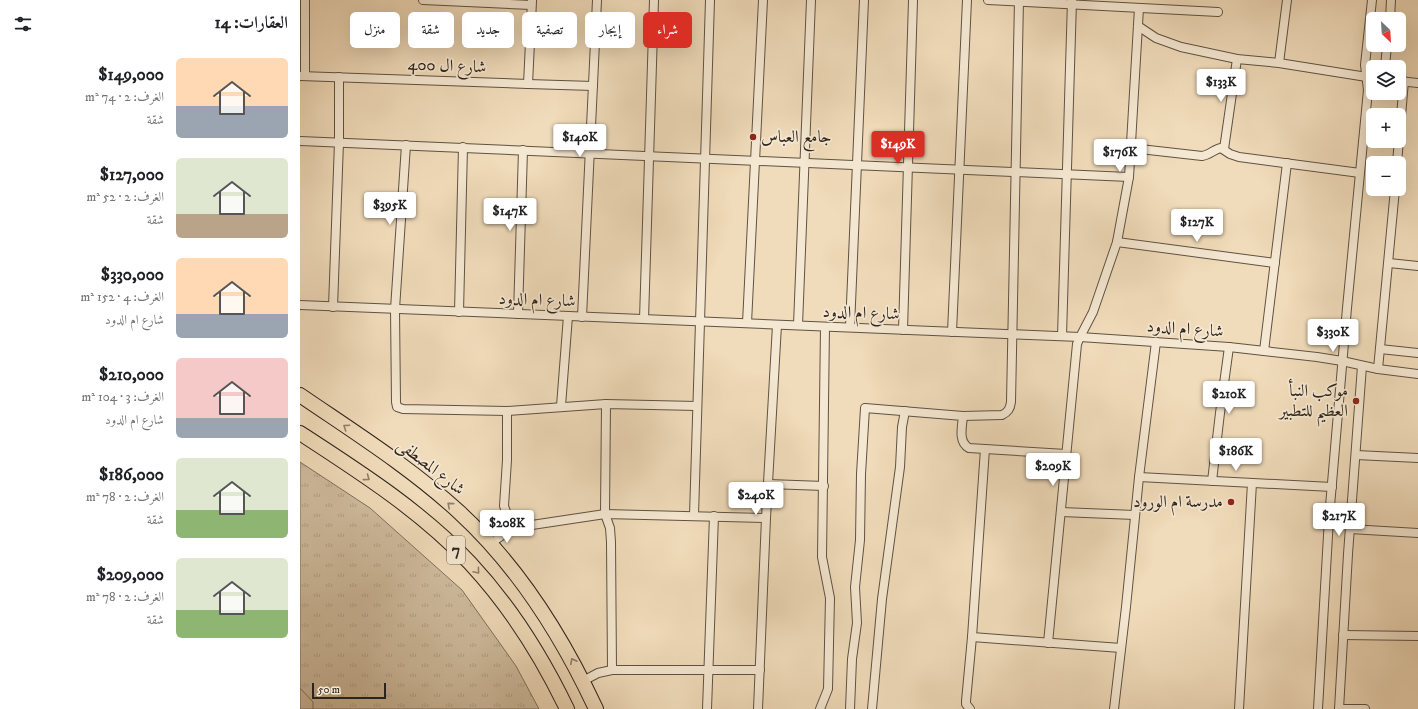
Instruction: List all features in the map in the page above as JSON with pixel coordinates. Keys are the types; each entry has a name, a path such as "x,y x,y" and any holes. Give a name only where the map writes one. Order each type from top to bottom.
{"highway":[{"name":"شارع المصطفى","path":"300,395 426,484 459,512 490,544 521,580 546,615 583,680 596,709"},
{"name":"7","path":"300,433 357,470 408,507 439,533 470,563 499,598 524,633 547,670 568,709"}],"street":[{"path":"303,76 305,0"},
{"path":"423,0 532,2 528,84"},
{"path":"582,317 597,0"},
{"path":"644,319 654,0"},
{"path":"694,515 710,0"},
{"path":"747,323 763,0"},
{"path":"798,325 811,0"},
{"path":"850,328 864,0"},
{"path":"903,330 914,0"},
{"path":"952,332 967,0"},
{"path":"988,0 1123,3 1139,8 1218,12"},
{"path":"1279,63 1287,0"},
{"path":"1366,64 1365,60 1372,0"},
{"path":"1390,12 1391,0"},
{"path":"850,709 852,659 856,623 856,587 860,540 861,474 865,408 963,416 1002,415 1010,408 1013,334 1019,1"},
{"path":"1062,336 1072,2"},
{"path":"1048,643 1076,350 1080,337 1093,312 1117,242 1129,177 1139,8"},
{"path":"1138,26 1156,38 1181,47 1237,59 1279,63 1366,77"},
{"path":"1224,149 1237,59"},
{"name":"شارع ال 400","path":"303,76 593,86"},
{"path":"334,307 339,142 339,77"},
{"path":"1406,82 1418,83"},
{"path":"1318,709 1332,487 1342,361 1367,100"},
{"path":"1397,156 1401,100"},
{"path":"300,141 1129,177"},
{"path":"406,145 395,309 397,407 403,409 507,411 606,404 697,406"},
{"path":"459,312 462,147"},
{"path":"1131,148 1202,156 1210,154 1218,149 1224,149 1230,154 1239,157 1360,173"},
{"path":"518,314 523,150"},
{"path":"1264,351 1287,163"},
{"path":"1378,369 1394,196"},
{"path":"1117,242 1275,263"},
{"path":"1389,263 1418,266"},
{"name":"شارع ام الدود","path":"300,305 1080,337 1229,347 1342,361 1378,369 1418,374"},
{"path":"561,406 568,316"},
{"path":"758,709 766,518 777,325"},
{"path":"820,709 828,688 830,598 822,557 825,326"},
{"path":"1114,709 1139,477 1156,342"},
{"path":"1212,481 1229,347"},
{"path":"1380,349 1418,353"},
{"path":"1362,366 1339,709 1365,709"},
{"path":"606,404 605,514 610,528 611,542 612,670"},
{"path":"507,411 507,460 504,506 512,528"},
{"path":"872,709 882,599 900,467 902,427 905,411"},
{"path":"963,416 962,440 963,443 969,448 1066,454"},
{"path":"970,709 966,704 966,701 985,449"},
{"path":"1356,455 1418,458"},
{"path":"1139,477 1332,487"},
{"path":"1239,709 1252,483"},
{"path":"768,484 824,486"},
{"path":"1061,512 1135,515"},
{"path":"490,544 512,528 605,514 694,515 766,518"},
{"path":"707,709 714,516"},
{"path":"1350,529 1418,533"},
{"path":"1343,635 1418,636"},
{"path":"972,637 1121,648"},
{"path":"583,680 598,673 612,670 760,670"}],"green space":[{"path":"300,462 370,508 462,590 516,666 539,709 300,709"},
{"path":"300,688 313,702 313,709 300,709"}],"place":[{"name":"جامع العباس","path":"753,137"},
{"name":"موكب النبأ العظيم للتطبير","path":"1356,401"},
{"name":"مدرسة ام الورود","path":"1231,502"}]}
